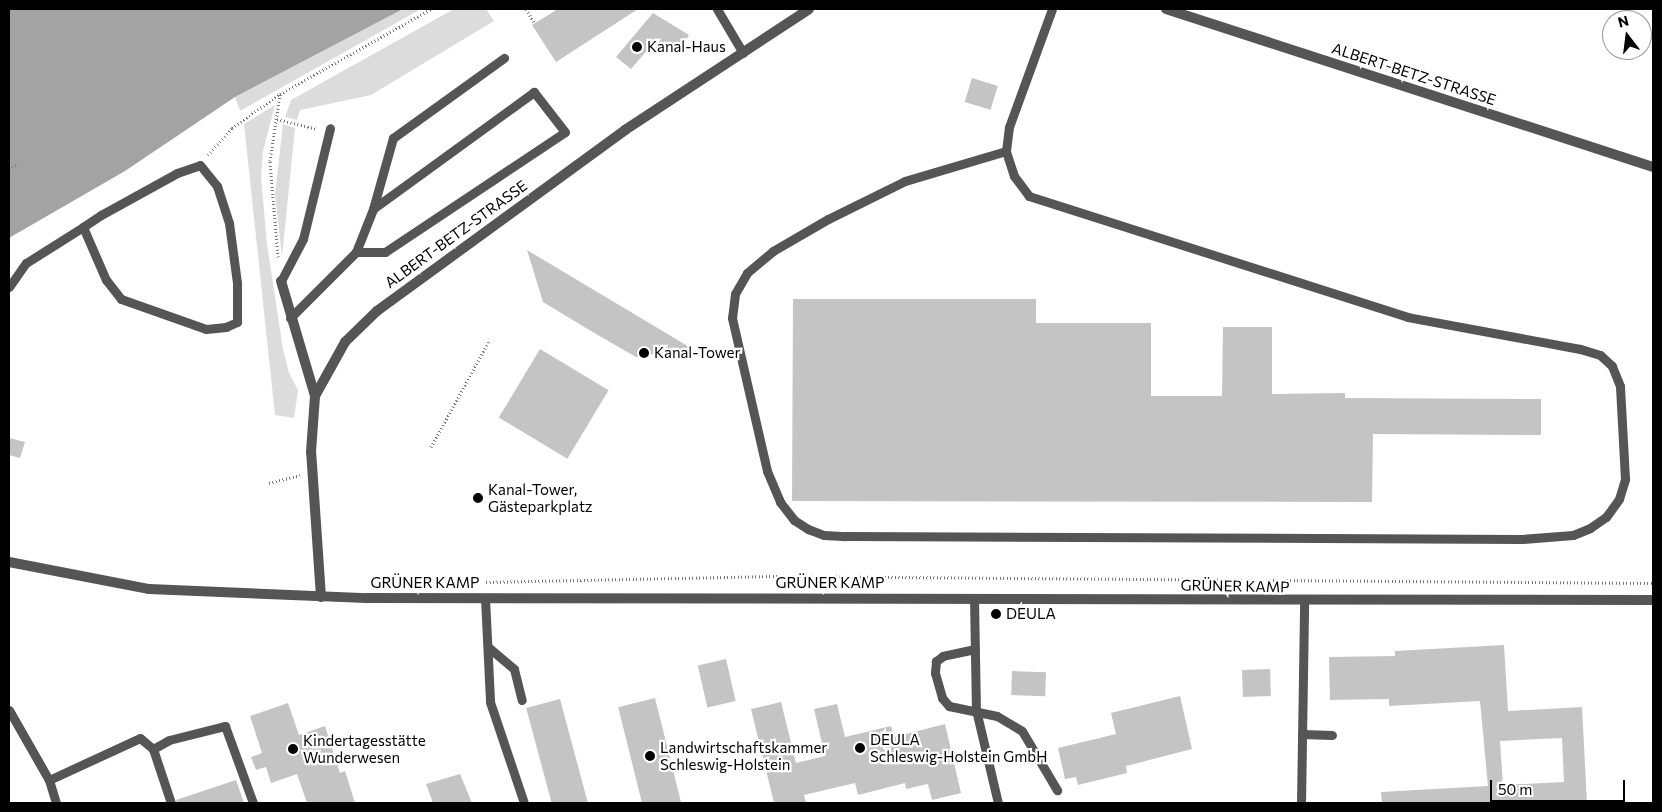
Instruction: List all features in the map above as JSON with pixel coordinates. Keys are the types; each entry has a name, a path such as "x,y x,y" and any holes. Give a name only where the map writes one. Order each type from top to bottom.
{"street":[{"name":"ALBERT-BETZ-STRASSE","path":"322,597 311,452 315,396 344,342 377,311 626,130 809,9"},
{"name":"ALBERT-BETZ-STRASSE","path":"1166,9 1653,167"},
{"path":"281,281 290,318 315,396"},
{"name":"GRÜNER KAMP","path":"9,562 149,590 322,597 974,598 1304,602 1653,600"}],"lane":[{"path":"716,9 743,53"},
{"path":"1006,151 905,181 828,219 773,251 747,273 735,294 732,318 767,472 780,502 794,520 808,529 824,535 846,536 1522,539 1573,535 1590,528 1606,517 1619,499 1625,479 1620,386 1612,366 1600,355 1580,349 1408,317 1064,209 1029,196 1014,176 1006,151 1009,126 1052,9"},
{"path":"290,318 356,252 373,209 393,138 504,58"},
{"path":"356,252 386,252 565,132 534,92 373,209"},
{"path":"281,281 303,239 329,130"},
{"path":"9,287 26,263 83,227 177,173 200,165 217,186 229,223 237,283 237,322 226,327 206,329 121,299 106,280 83,227"},
{"path":"485,598 490,702 524,803"},
{"path":"974,598 976,710 998,803"},
{"path":"1301,803 1304,602"},
{"path":"488,647 514,669 522,700"},
{"path":"975,649 943,656 935,667 944,702 997,716 1022,731 1056,790"},
{"path":"9,710 49,780 56,803"},
{"path":"153,749 169,740 225,726 253,803"},
{"path":"1302,734 1332,735"},
{"path":"49,780 140,738 153,749 171,803"}],"path":[{"path":"200,165 232,128 280,94 431,9"},
{"path":"526,9 534,24"},
{"path":"280,94 270,162 271,207 281,281"},
{"path":"277,119 329,130"},
{"path":"9,169 17,164"},
{"path":"431,447 489,342"},
{"path":"269,484 291,477"},
{"path":"479,583 785,576 1384,578 1653,583"}],"shaded area":[{"path":"9,9 403,9 235,97 125,171 9,238"},
{"path":"403,9 421,9 240,111 235,97"},
{"path":"454,9 486,9 494,21 371,95 300,110 297,120 285,117 291,100"},
{"path":"275,105 263,151 261,177 267,244 283,349 289,373 298,390 294,418 275,415 244,124"},
{"path":"283,124 295,128 282,257 275,194"}],"building":[{"path":"558,9 638,9 556,62 532,25"},
{"name":"Kanal-Haus","path":"653,13 689,35 677,54 656,40 631,69 616,57"},
{"path":"972,78 998,86 991,110 965,102"},
{"path":"527,250 691,348 636,357 591,331 543,302"},
{"path":"793,299 1036,299 1036,323 1151,323 1151,396 1222,396 1223,327 1272,327 1272,394 1345,393 1345,398 1541,399 1541,435 1373,434 1372,502 792,501"},
{"path":"540,349 609,390 567,459 499,418"},
{"path":"9,438 25,442 20,458 9,455"},
{"path":"1504,645 1508,711 1582,707 1587,803 1382,803 1381,792 1488,786 1480,701 1389,706 1389,699 1330,700 1329,657 1395,656 1395,651","holes":["1562,738 1564,782 1503,785 1500,741"]},
{"path":"726,659 736,701 707,707 698,666"},
{"path":"1270,669 1271,696 1243,697 1242,670"},
{"path":"1012,671 1046,672 1045,696 1011,695"},
{"path":"1180,696 1192,749 1126,766 1127,773 1078,785 1076,777 1065,779 1058,748 1116,734 1111,713"},
{"name":"Landwirtschaftskammer Schleswig-Holstein","path":"655,698 681,803 642,803 618,707"},
{"path":"560,699 588,803 552,803 526,708"},
{"path":"781,702 796,763 825,756 814,709 837,704 845,737 891,726 894,737 945,724 961,793 932,800 928,784 906,789 905,783 858,795 855,783 804,795 806,803 774,803 751,709"},
{"path":"288,703 299,735 325,726 340,773 345,771 355,803 307,803 297,774 271,783 266,767 256,770 251,757 262,753 250,716"},
{"path":"460,774 472,803 433,803 426,784"},
{"path":"236,780 244,803 177,803 176,800"}],"place":[{"name":"Kanal-Haus","path":"637,47"},
{"name":"Kanal-Tower","path":"644,353"},
{"name":"Kanal-Tower, Gästeparkplatz","path":"478,498"},
{"name":"DEULA","path":"996,614"},
{"name":"DEULA Schleswig-Holstein GmbH","path":"860,748"},
{"name":"Kindertagesstätte Wunderwesen","path":"293,749"},
{"name":"Landwirtschaftskammer Schleswig-Holstein","path":"650,756"}]}
